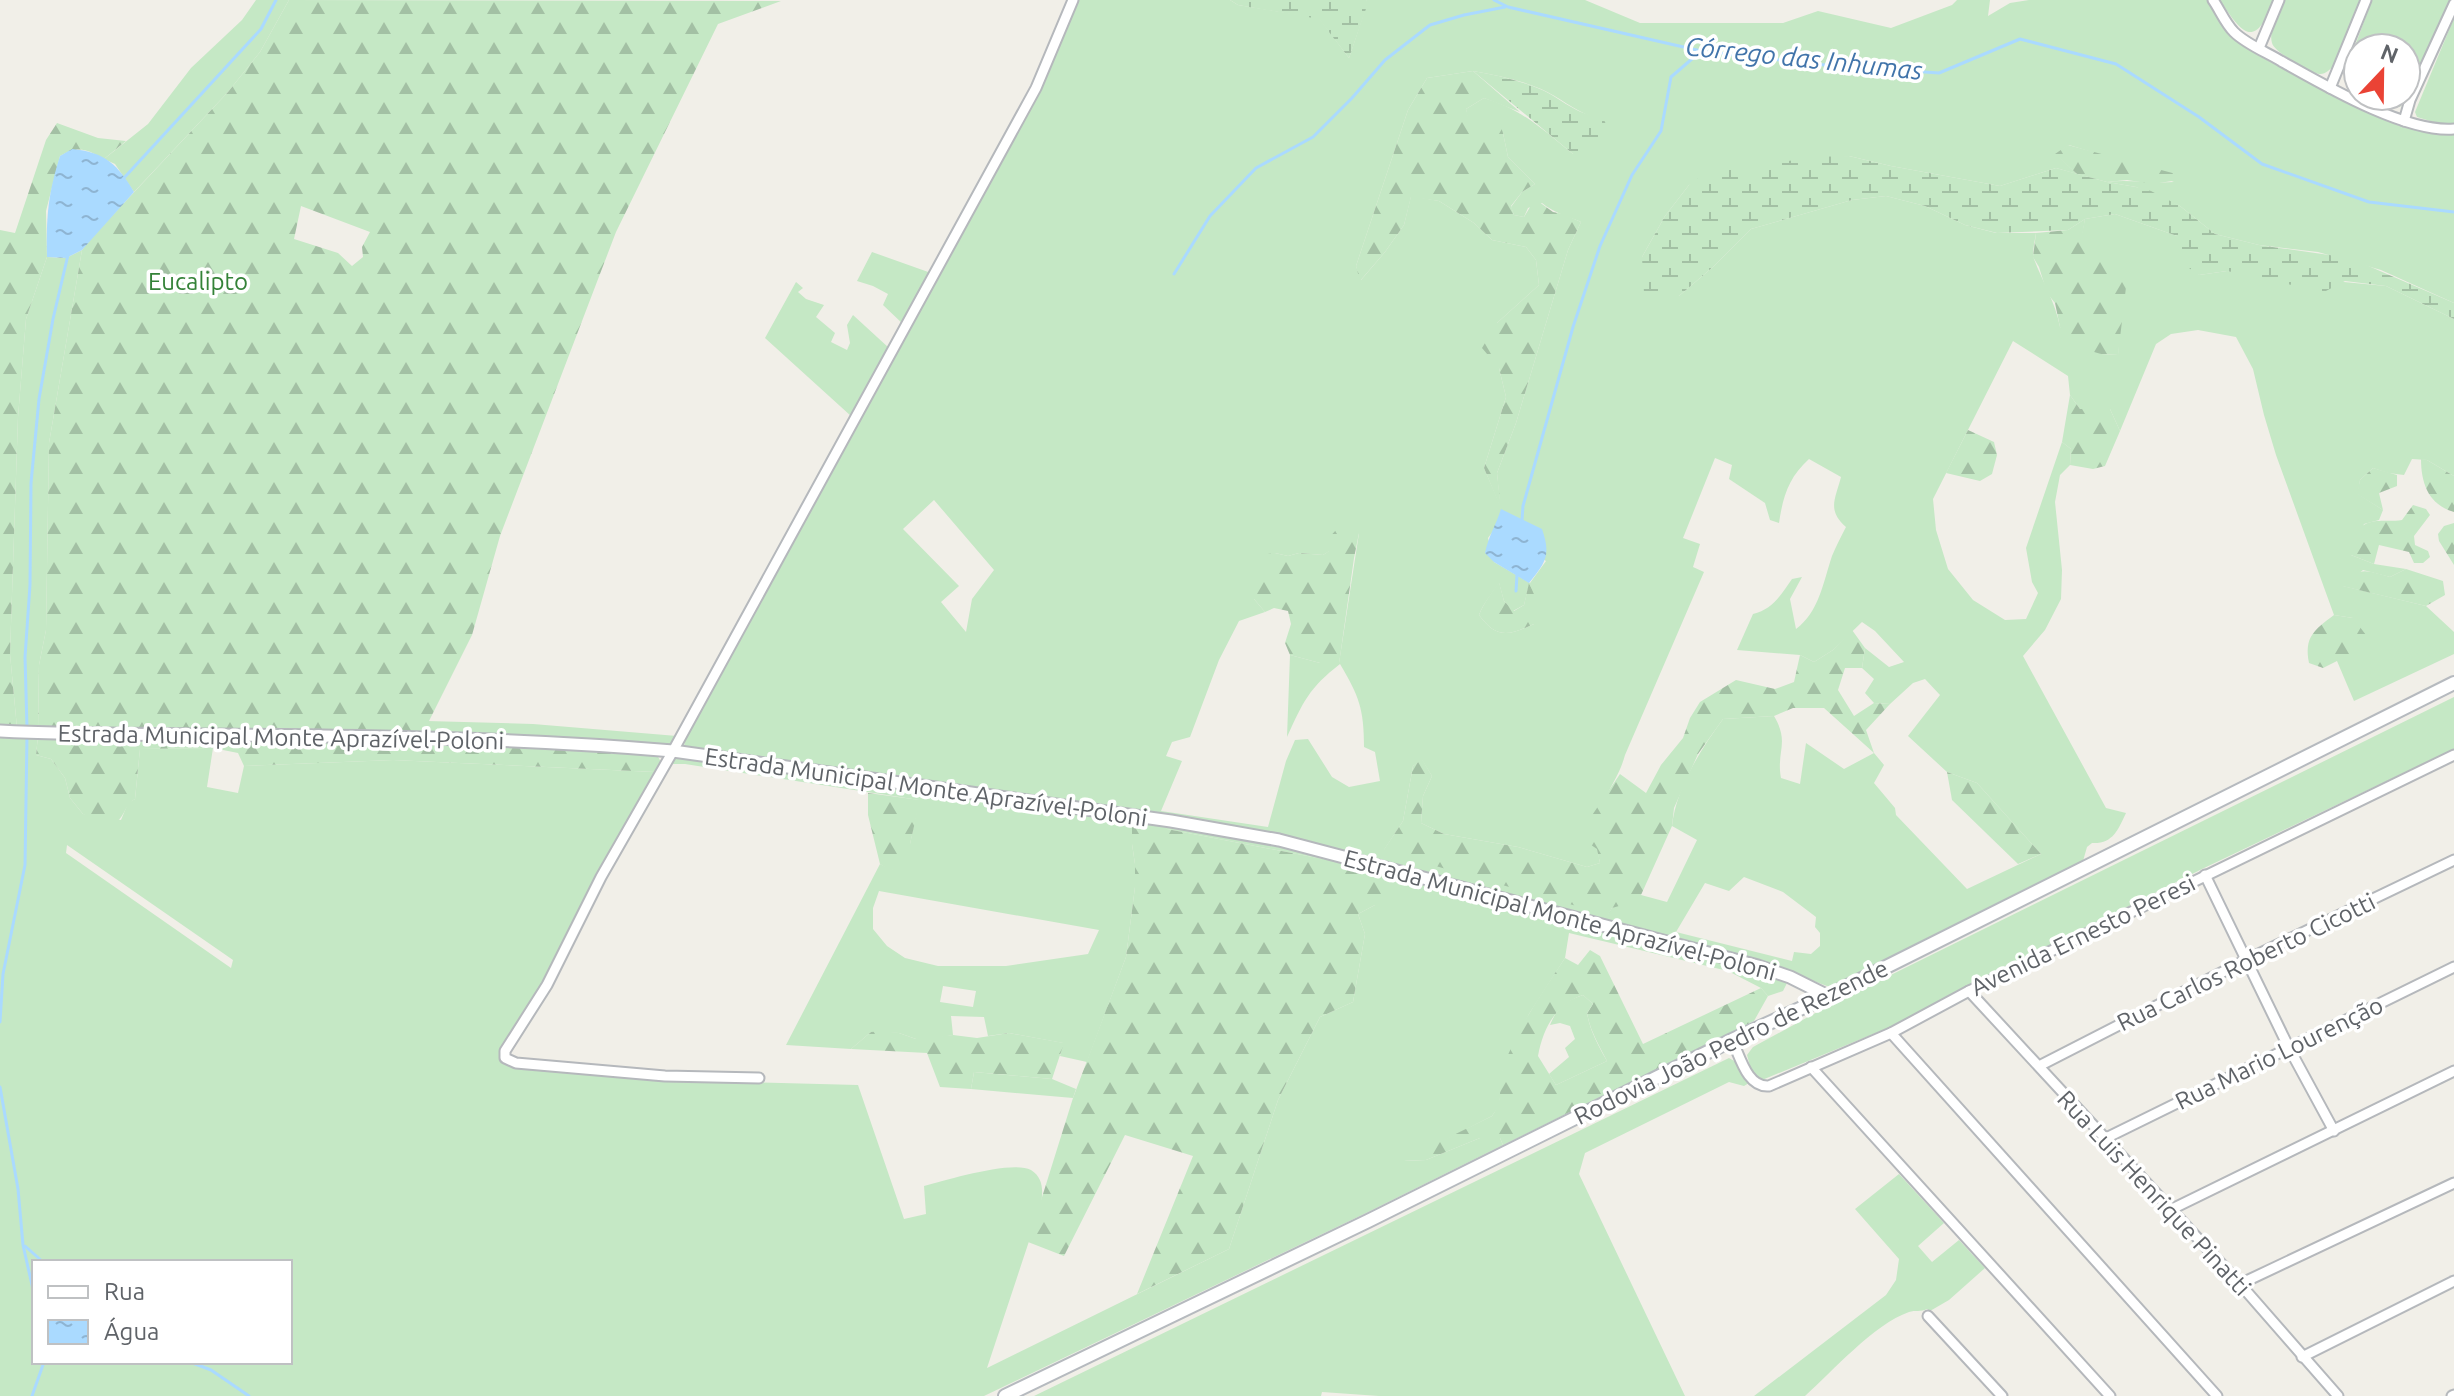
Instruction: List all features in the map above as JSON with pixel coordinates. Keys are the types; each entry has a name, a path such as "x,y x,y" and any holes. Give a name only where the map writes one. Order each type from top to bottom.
{"main road":[{"name":"Rodovia João Pedro de Rezende","path":"1005,1396 1828,996 2454,683"}],"street":[{"path":"759,1078 665,1076 516,1063 504,1055 547,985 601,877 1036,88 1073,0"},
{"path":"2213,0 2233,31 2330,88 2404,121 2442,130 2454,129"},
{"path":"2259,48 2279,0"},
{"path":"2330,88 2366,0"},
{"path":"2404,121 2410,100 2454,4"},
{"name":"Estrada Municipal Monte Aprazível-Poloni","path":"0,731 540,741 673,751 1171,821 1279,840 1758,966 1790,977 1828,996"},
{"name":"Avenida Ernesto Peresi","path":"1732,1040 1752,1081 1757,1085 1769,1086 1891,1033 1969,991 2454,755"},
{"name":"Rua Carlos Roberto Cicotti","path":"2039,1066 2246,960 2454,860"},
{"path":"2205,875 2289,1048 2334,1131"},
{"name":"Rua Mario Lourenção","path":"2104,1139 2454,967"},
{"name":"Rua Luis Henrique Pinatti","path":"1969,991 2240,1284 2338,1396"},
{"path":"1891,1033 2217,1396"},
{"path":"1811,1067 2110,1396"},
{"path":"2170,1210 2454,1071"},
{"path":"2240,1284 2454,1183"},
{"path":"2302,1357 2454,1281"},
{"path":"1928,1316 2002,1396"},
{"path":"2198,1396 2208,1386"}],"green space":[{"path":"256,0 289,0 260,52 228,92 134,192 115,164 104,159 148,124 191,68 242,20"},
{"name":"Eucalipto","path":"289,0 781,1 718,24 616,232 500,536 472,635 423,733 38,728 39,665 46,630 49,443 82,250 228,92 260,52","holes":["301,206 370,232 362,247 363,257 352,266 338,253 294,239"]},
{"path":"1078,0 1230,0 1238,5 1319,18 1349,58 1366,0 1585,0 1640,23 1783,23 1818,11 1891,28 1952,5 1957,0 1990,0 1988,16 2010,3 2029,0 2209,0 2231,33 2256,54 2342,100 2342,112 2369,112 2402,127 2454,134 2454,303 2381,270 2318,252 2259,245 2215,234 2180,206 2136,187 2107,182 2174,182 2069,145 2056,154 2077,174 2056,168 2000,186 1849,156 1689,185 1665,216 1642,257 1679,296 1751,229 1852,200 1886,196 1925,206 1965,225 1996,233 2036,233 2034,259 2060,327 2101,354 2118,355 2119,337 2080,243 2085,219 2115,214 2177,236 2199,275 2227,271 2386,286 2454,319 2454,476 2427,460 2412,459 2404,475 2373,468 2360,480 2358,494 2383,510 2379,520 2364,524 2351,555 2374,564 2406,569 2390,577 2363,570 2343,586 2426,606 2454,632 2454,654 2354,701 2337,661 2353,618 2334,615 2276,455 2253,369 2236,337 2198,330 2171,334 2156,344 2120,431 2110,409 2080,409 2070,395 2068,376 2013,341 1933,499 1936,530 1948,569 1973,600 2005,620 2026,619 2038,593 2032,582 2026,548 2062,442 2071,449 2070,465 2060,475 2055,502 2062,570 2061,599 2045,630 2023,656 2106,808 2126,813 2110,838 2087,847 2083,861 1832,988 1793,973 1279,837 686,749 686,737 845,445","holes":["1473,71 1541,89 1592,117 1573,154 1532,121 1510,108 1484,98 1466,109 1468,120 1503,133 1508,157 1535,184 1522,192 1511,207 1514,215 1524,217 1528,208 1542,203 1581,222 1568,250 1516,423 1497,473 1500,505 1484,468 1506,397 1499,368 1497,323 1539,285 1536,260 1526,247 1492,240 1474,223 1439,201 1411,196 1404,225 1361,280 1356,266 1408,110 1427,78","1715,458 1732,465 1729,479 1765,503 1770,520 1779,523 1788,488 1809,459 1841,477 1834,510 1846,527 1810,614 1796,629 1790,599 1802,577 1792,579 1771,605 1753,614 1737,650 1800,655 1814,662 1833,650 1862,622 1875,631 1904,662 1889,667 1865,648 1862,668 1874,679 1865,693 1874,703 1890,704 1913,683 1925,679 1940,695 1908,736 1947,772 1977,783 2041,854 1967,889 1896,815 1895,808 1874,783 1884,765 1874,753 1844,769 1806,743 1800,784 1781,778 1782,740 1774,716 1723,719 1698,756 1684,783 1672,826 1697,840 1667,902 1641,895 1612,908 1608,914 1384,850 1403,821 1413,766 1422,760 1432,776 1423,796 1421,823 1444,834 1518,847 1587,867 1600,863 1598,829 1603,803 1704,572 1693,567 1700,544 1683,538","934,500 994,570 972,599 966,632 941,602 959,586 903,529","1496,527 1546,561 1530,583 1494,562 1488,538","1359,533 1339,663 1320,663 1290,655 1287,737 1308,696 1340,664 1359,703 1364,747 1375,752 1380,781 1349,787 1332,777 1308,739 1295,740 1268,827 1161,811 1182,761 1166,756 1172,742 1190,737 1219,660 1239,621 1265,612 1254,599 1275,553 1288,556 1299,553 1323,555","1499,583 1504,601 1513,611 1524,605 1529,585 1534,624 1504,633 1485,623 1479,615","1744,877 1783,892 1816,917 1820,946 1811,954 1794,952 1792,961 1676,932 1705,883 1729,891"]},
{"path":"1230,0 1366,0 1368,3 1349,58 1319,19 1238,5"},
{"path":"2220,0 2274,0 2261,26 2248,32 2235,22"},
{"path":"2284,0 2360,0 2348,32 2342,32 2342,47 2335,65 2325,73 2308,70 2274,47 2271,38"},
{"path":"2372,0 2450,0 2422,63 2422,32 2360,32"},
{"path":"2454,18 2454,123 2440,124 2417,117 2415,112 2422,112 2422,95"},
{"path":"1473,71 1520,112 1484,98 1466,109 1469,120 1486,114 1498,119 1508,157 1535,184 1522,192 1511,206 1514,215 1524,217 1535,199 1553,212 1581,222 1568,250 1516,423 1497,473 1501,509 1484,468 1506,397 1499,368 1482,348 1497,323 1539,285 1536,260 1526,247 1492,240 1474,223 1439,201 1411,197 1404,225 1360,281 1356,266 1408,110 1427,78"},
{"path":"1473,71 1532,86 1577,110 1602,116 1608,128 1606,147 1573,154"},
{"path":"57,123 98,138 126,141 104,159 82,150 72,150 60,156 46,211 47,257 26,319 18,417 10,654 17,728 0,727 0,230 15,233 46,140"},
{"path":"2068,145 2191,178 2153,184 2127,180 2107,182 2077,174 2055,154"},
{"path":"1849,156 2000,186 2056,168 2151,191 2180,206 2215,234 2259,245 2350,258 2454,303 2454,319 2386,286 2345,281 2324,292 2227,271 2199,275 2179,261 2177,236 2115,214 2085,219 2068,230 1997,233 1965,225 1925,206 1886,196 1852,200 1751,229 1679,296 1644,293 1642,257 1665,216 1689,185 1706,173 1815,157"},
{"path":"2085,219 2081,243 2105,240 2126,287 2118,355 2101,354 2070,345 2060,327 2055,303 2047,293 2033,257 2036,233 2068,230"},
{"path":"82,250 49,443 46,630 39,665 38,728 17,728 10,654 18,417 26,319 47,257 66,258"},
{"path":"872,252 931,273 903,324 883,305 888,294 857,281"},
{"path":"796,282 803,288 798,292 806,299 824,305 816,317 835,333 831,342 847,350 850,343 847,325 853,315 889,348 851,416 765,338"},
{"path":"2070,395 2080,409 2110,409 2120,431 2105,466 2093,469 2070,465 2071,449 2062,442"},
{"path":"1968,430 1994,442 1997,455 1992,474 1980,481 1946,473"},
{"path":"2421,459 2454,476 2454,512 2438,504 2428,492"},
{"path":"2373,468 2397,475 2397,486 2379,493 2383,510 2357,494 2360,480"},
{"path":"2413,505 2426,509 2430,515 2414,536 2415,545 2428,551 2430,557 2423,563 2414,563 2409,552 2379,545 2374,564 2351,555 2358,529 2369,522 2402,520"},
{"path":"2454,523 2454,565 2438,534 2444,526"},
{"path":"1336,530 1359,533 1339,664 1320,663 1290,655 1285,643 1291,624 1288,611 1274,608 1265,612 1254,599 1247,581 1259,555 1323,555 1329,551 1327,540"},
{"path":"2406,569 2443,581 2445,595 2426,606 2342,586 2359,572 2390,577"},
{"path":"1499,582 1504,601 1514,611 1524,605 1529,583 1541,610 1534,624 1504,633 1485,623 1479,615"},
{"path":"2334,615 2353,618 2366,635 2364,651 2350,662 2337,661 2323,668 2309,663 2309,640"},
{"path":"1852,630 1865,648 1862,668 1845,668 1838,690 1854,716 1874,703 1890,704 1866,730 1874,753 1824,708 1793,708 1774,716 1723,719 1698,754 1674,808 1672,826 1641,895 1637,913 1619,906 1612,908 1608,915 1383,851 1403,821 1413,766 1422,759 1432,776 1423,796 1421,823 1444,834 1518,847 1587,867 1600,863 1597,849 1578,836 1620,774 1646,793 1661,765 1683,738 1700,702 1736,680 1775,689 1794,682 1800,655 1814,662 1833,650"},
{"path":"2454,697 2454,749 2202,869 1890,1027 1762,1080 1753,1073 1747,1055 1753,1047 1832,1004"},
{"path":"427,721 533,724 677,736 673,747 541,737 423,733"},
{"path":"0,735 38,736 36,755 51,759 65,778 70,798 83,814 121,820 128,803 135,799 140,749 213,748 207,787 238,793 244,766 393,760 655,772 596,875 542,983 513,1027 504,1046 504,1059 665,1080 858,1085 904,1219 926,1214 924,1186 995,1169 1010,1167 1031,1170 1040,1181 1041,1205 987,1368 1229,1249 1278,1100 1320,1017 1353,1002 1365,934 1358,914 1375,905 1323,859 1167,829 1132,844 1135,887 1126,957 1087,1062 1060,1056 1063,1043 1009,1033 988,1036 984,1017 951,1016 953,1035 925,1040 899,1033 871,1032 851,1049 786,1045 880,864 892,870 910,844 919,800 669,764 674,757 1170,824 1280,843 1757,968 1788,981 1783,991 1768,996 1761,988 1728,971 1569,933 1565,958 1529,1014 1503,1070 1499,1106 1492,1116 1404,1161 1426,1160 1480,1138 1500,1138 1503,1145 984,1396 0,1396","holes":["67,845 233,960 231,968 66,853","879,891 1099,930 1088,954 1006,966 938,966 905,958 887,946 873,929 873,908","943,986 976,991 973,1007 940,1002"]},
{"path":"38,736 348,740 502,746 657,755 661,762 655,772 393,760 244,766 238,753 213,748 140,749 135,799 111,826 83,814 70,798 65,778 51,759 36,755"},
{"path":"1947,772 1977,783 2041,854 2018,864 1952,800"},
{"path":"868,793 920,800 910,844 917,853 891,871 880,864 868,815"},
{"path":"1132,825 1323,859 1394,882 1388,905 1375,905 1358,914 1365,934 1353,1002 1320,1017 1278,1100 1229,1249 1137,1294 1193,1156 1125,1135 1064,1256 1028,1242 1073,1098 1126,957 1135,887"},
{"path":"1590,950 1600,956 1643,1044 1761,988 1768,996 1754,1021 1503,1145 1500,1138 1480,1138 1426,1160 1401,1161 1492,1116 1500,1098 1503,1068 1523,1025 1565,958 1578,965","holes":["1583,995 1593,1004 1587,1013 1588,1020 1607,1061 1556,1085 1538,1056 1547,1027 1558,1011 1574,999"]},
{"path":"1583,995 1593,1004 1587,1013 1588,1020 1607,1061 1556,1085 1549,1074 1569,1057 1565,1048 1575,1039 1570,1026 1560,1023 1550,1025 1562,1006"},
{"path":"883,1031 916,1039 953,1035 977,1038 1009,1033 1064,1043 1052,1079 974,1072 971,1089 940,1087 927,1053 851,1049 871,1032"},
{"path":"1729,1058 1736,1062 1749,1083 1744,1086 1729,1082 1585,1153 1579,1174 1685,1396 1379,1396 1322,1392 1321,1396 1034,1396"},
{"path":"974,1072 1052,1079 1076,1089 1073,1098 971,1089"},
{"path":"1899,1174 1944,1223 1918,1246 1932,1262 1959,1240 1985,1268 1949,1300 1930,1311 1909,1312 1882,1327 1805,1396 1754,1396 1886,1295 1896,1280 1899,1259 1855,1209"}],"water":[{"path":"72,149 102,157 116,167 134,192 82,250 66,258 47,257 50,194 60,156"},
{"path":"1501,509 1542,529 1545,558 1529,583 1485,553"}],"waterway":[{"path":"123,179 261,29 276,0"},
{"name":"Córrego das Inhumas","path":"1494,0 1508,7 1701,51 1825,65 1939,73 2020,39 2116,64 2199,117 2262,164 2369,202 2454,212"},
{"path":"1174,274 1210,216 1256,168 1313,137 1385,60 1430,25 1505,7"},
{"path":"1522,520 1523,506 1573,327 1600,246 1632,175 1661,131 1671,77 1700,52"},
{"path":"27,728 25,657 30,585 31,483 39,399 68,255"},
{"path":"1516,591 1517,575"},
{"path":"0,1022 3,974 25,865 27,736"},
{"path":"0,1087 18,1189 23,1245 32,1285"},
{"path":"25,1246 41,1260"},
{"path":"32,1396 43,1364"},
{"path":"195,1364 211,1370 249,1396"}]}
